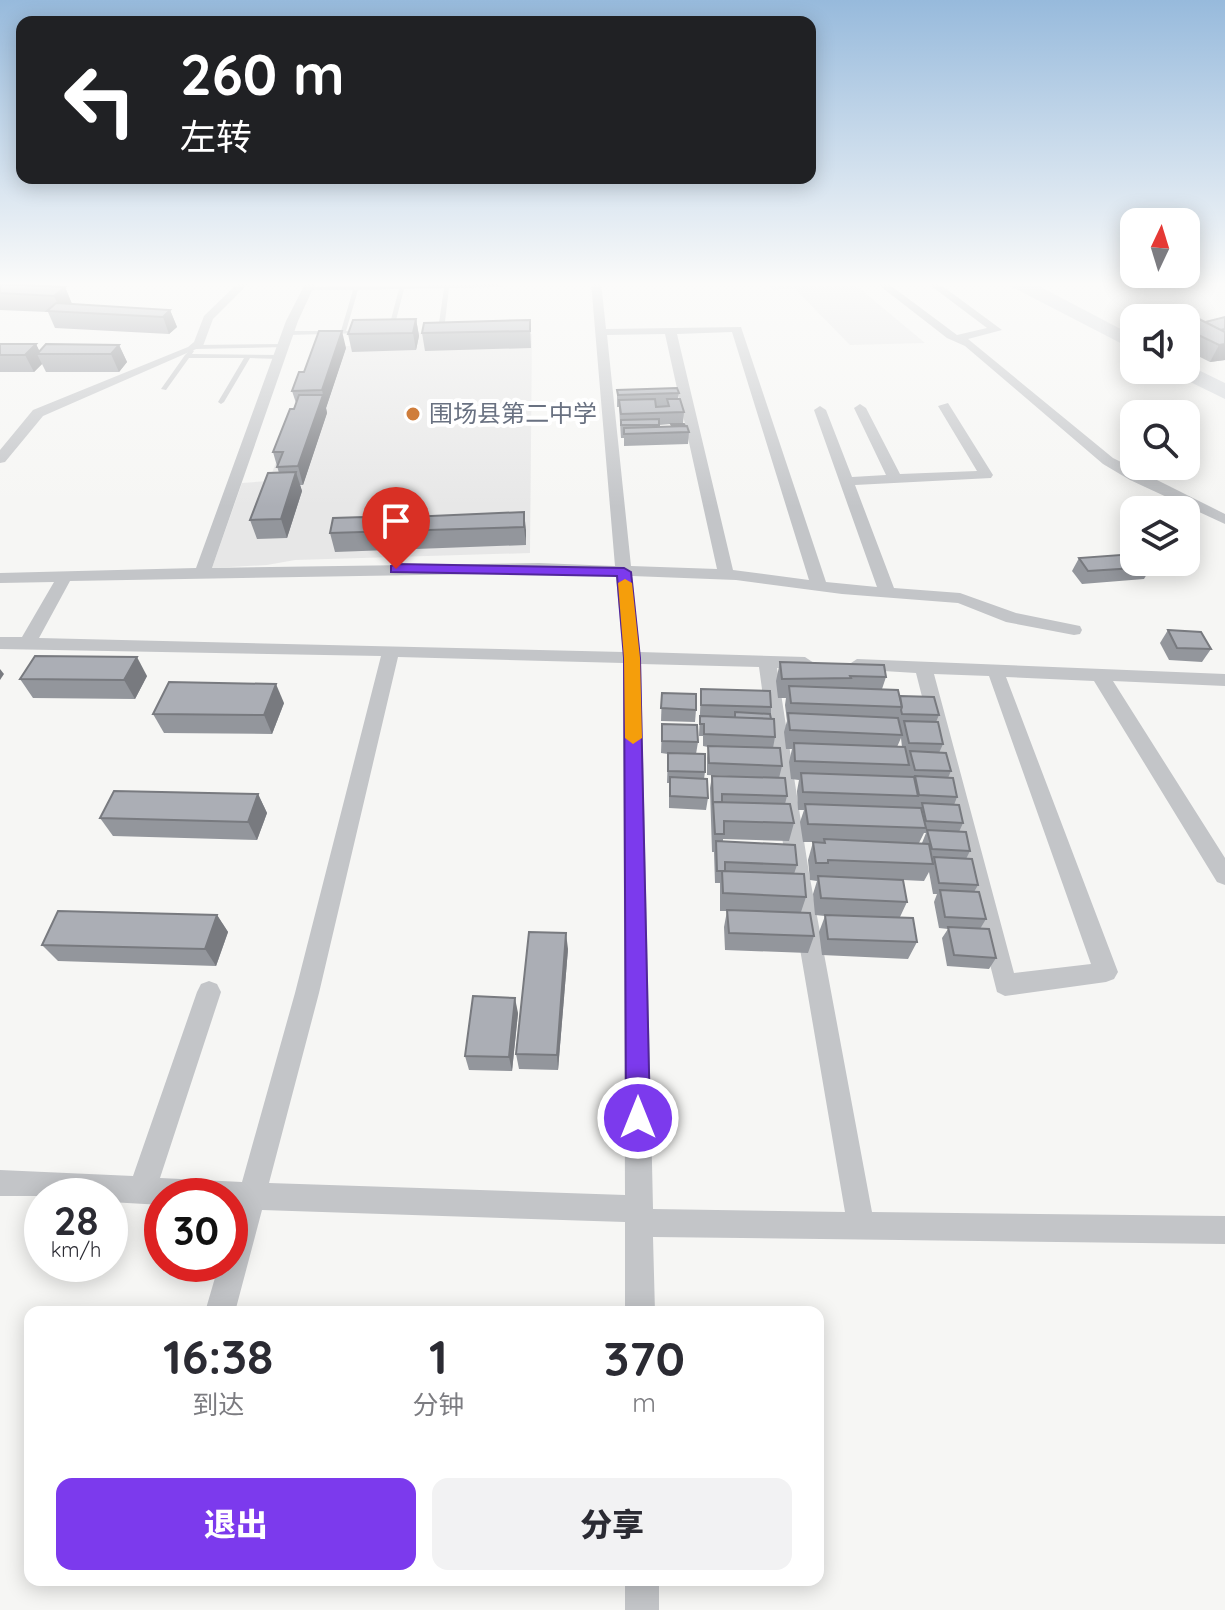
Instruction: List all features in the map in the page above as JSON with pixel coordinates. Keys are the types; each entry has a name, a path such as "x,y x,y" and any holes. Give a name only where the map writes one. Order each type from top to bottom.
{"highway":[{"path":"1200,379 1225,392"}],"street":[{"path":"0,459 38,413 176,357"},
{"path":"202,573 281,357"},
{"path":"604,357 632,658 640,1306"},
{"path":"676,357 726,574"},
{"path":"746,357 819,586"},
{"path":"985,357 1108,461 1225,520"},
{"path":"846,481 986,475 944,406"},
{"path":"860,408 895,479"},
{"path":"820,410 887,591"},
{"path":"0,578 539,568 726,574 819,586 960,598 1012,618 1074,630"},
{"path":"27,643 65,576"},
{"path":"0,643 837,664 1225,680"},
{"path":"222,1306 307,993 391,651"},
{"path":"767,662 798,873 861,1226"},
{"path":"923,667 1005,985 1106,972 995,670"},
{"path":"1099,674 1225,876"},
{"path":"142,1190 209,992"},
{"path":"0,1183 861,1226 1225,1230"},
{"path":"642,1586 642,1610"}],"lane":[{"path":"164,389 187,357"},
{"path":"221,402 248,357"}],"shaded area":[{"name":"围场县第二中学","path":"315,357 532,357 530,553 295,560 212,568 242,483 269,481"}],"building":[{"path":"309,357 333,357 322,390 292,391 299,372 304,372"},
{"path":"677,388 679,393 618,395 617,390"},
{"path":"299,395 323,395 298,466 277,467 283,452 273,452"},
{"path":"655,399 656,407 669,406 667,399 680,399 684,412 621,414 619,400"},
{"path":"659,419 659,425 621,425 621,420"},
{"path":"687,426 689,432 624,434 624,428"},
{"path":"296,472 281,519 250,520 268,473"},
{"path":"524,512 524,527 330,533 333,518"},
{"path":"1120,555 1120,569 1088,571 1079,558"},
{"path":"1168,630 1201,632 1211,649 1177,648"},
{"path":"35,656 137,657 124,680 20,679"},
{"path":"780,662 884,665 886,677 782,679"},
{"path":"169,682 276,684 264,715 153,714"},
{"path":"789,686 898,690 902,707 791,703"},
{"path":"701,689 770,691 771,707 701,705"},
{"path":"662,693 696,694 696,710 661,708"},
{"path":"900,696 934,697 939,715 902,714"},
{"path":"735,712 770,714 771,719 735,718"},
{"path":"788,713 898,718 902,735 790,730"},
{"path":"700,716 774,719 775,737 704,734"},
{"path":"904,721 938,722 943,744 909,743"},
{"path":"662,724 697,725 698,742 662,741"},
{"path":"794,743 905,747 909,765 795,761"},
{"path":"708,746 780,748 782,766 709,763"},
{"path":"910,751 946,753 951,771 915,770"},
{"path":"668,753 705,754 705,772 668,771"},
{"path":"801,773 914,777 918,796 803,792"},
{"path":"712,776 785,778 787,796 722,794 722,802 713,802 713,805"},
{"path":"915,776 953,778 957,797 919,795"},
{"path":"670,777 707,779 708,798 670,796"},
{"path":"114,791 258,794 248,822 100,818"},
{"path":"713,802 790,804 794,823 724,821 724,834 715,834"},
{"path":"922,803 959,805 963,823 926,821"},
{"path":"805,804 921,808 926,828 808,824"},
{"path":"927,830 966,832 970,851 932,849"},
{"path":"824,839 929,844 933,864 828,860 828,863 816,863 813,842 825,843"},
{"path":"716,841 795,845 797,865 725,862 725,871 717,871"},
{"path":"934,857 972,859 978,885 939,883"},
{"path":"722,871 804,874 806,897 723,893"},
{"path":"818,876 903,880 907,902 821,898"},
{"path":"940,890 979,892 986,919 945,917"},
{"path":"727,910 810,913 814,936 729,933"},
{"path":"58,911 217,915 205,949 42,945"},
{"path":"825,915 913,918 917,942 828,939"},
{"path":"948,927 989,929 996,958 954,955"},
{"path":"529,932 566,933 557,1055 516,1054"},
{"path":"473,996 515,998 509,1057 465,1056"}],"slow traffic":[{"path":"625,583 632,658 633,738"}],"place":[{"name":"围场县第二中学","path":"413,414"}],"route":[{"path":"396,569 539,568 624,572 632,658 638,1118"}]}
